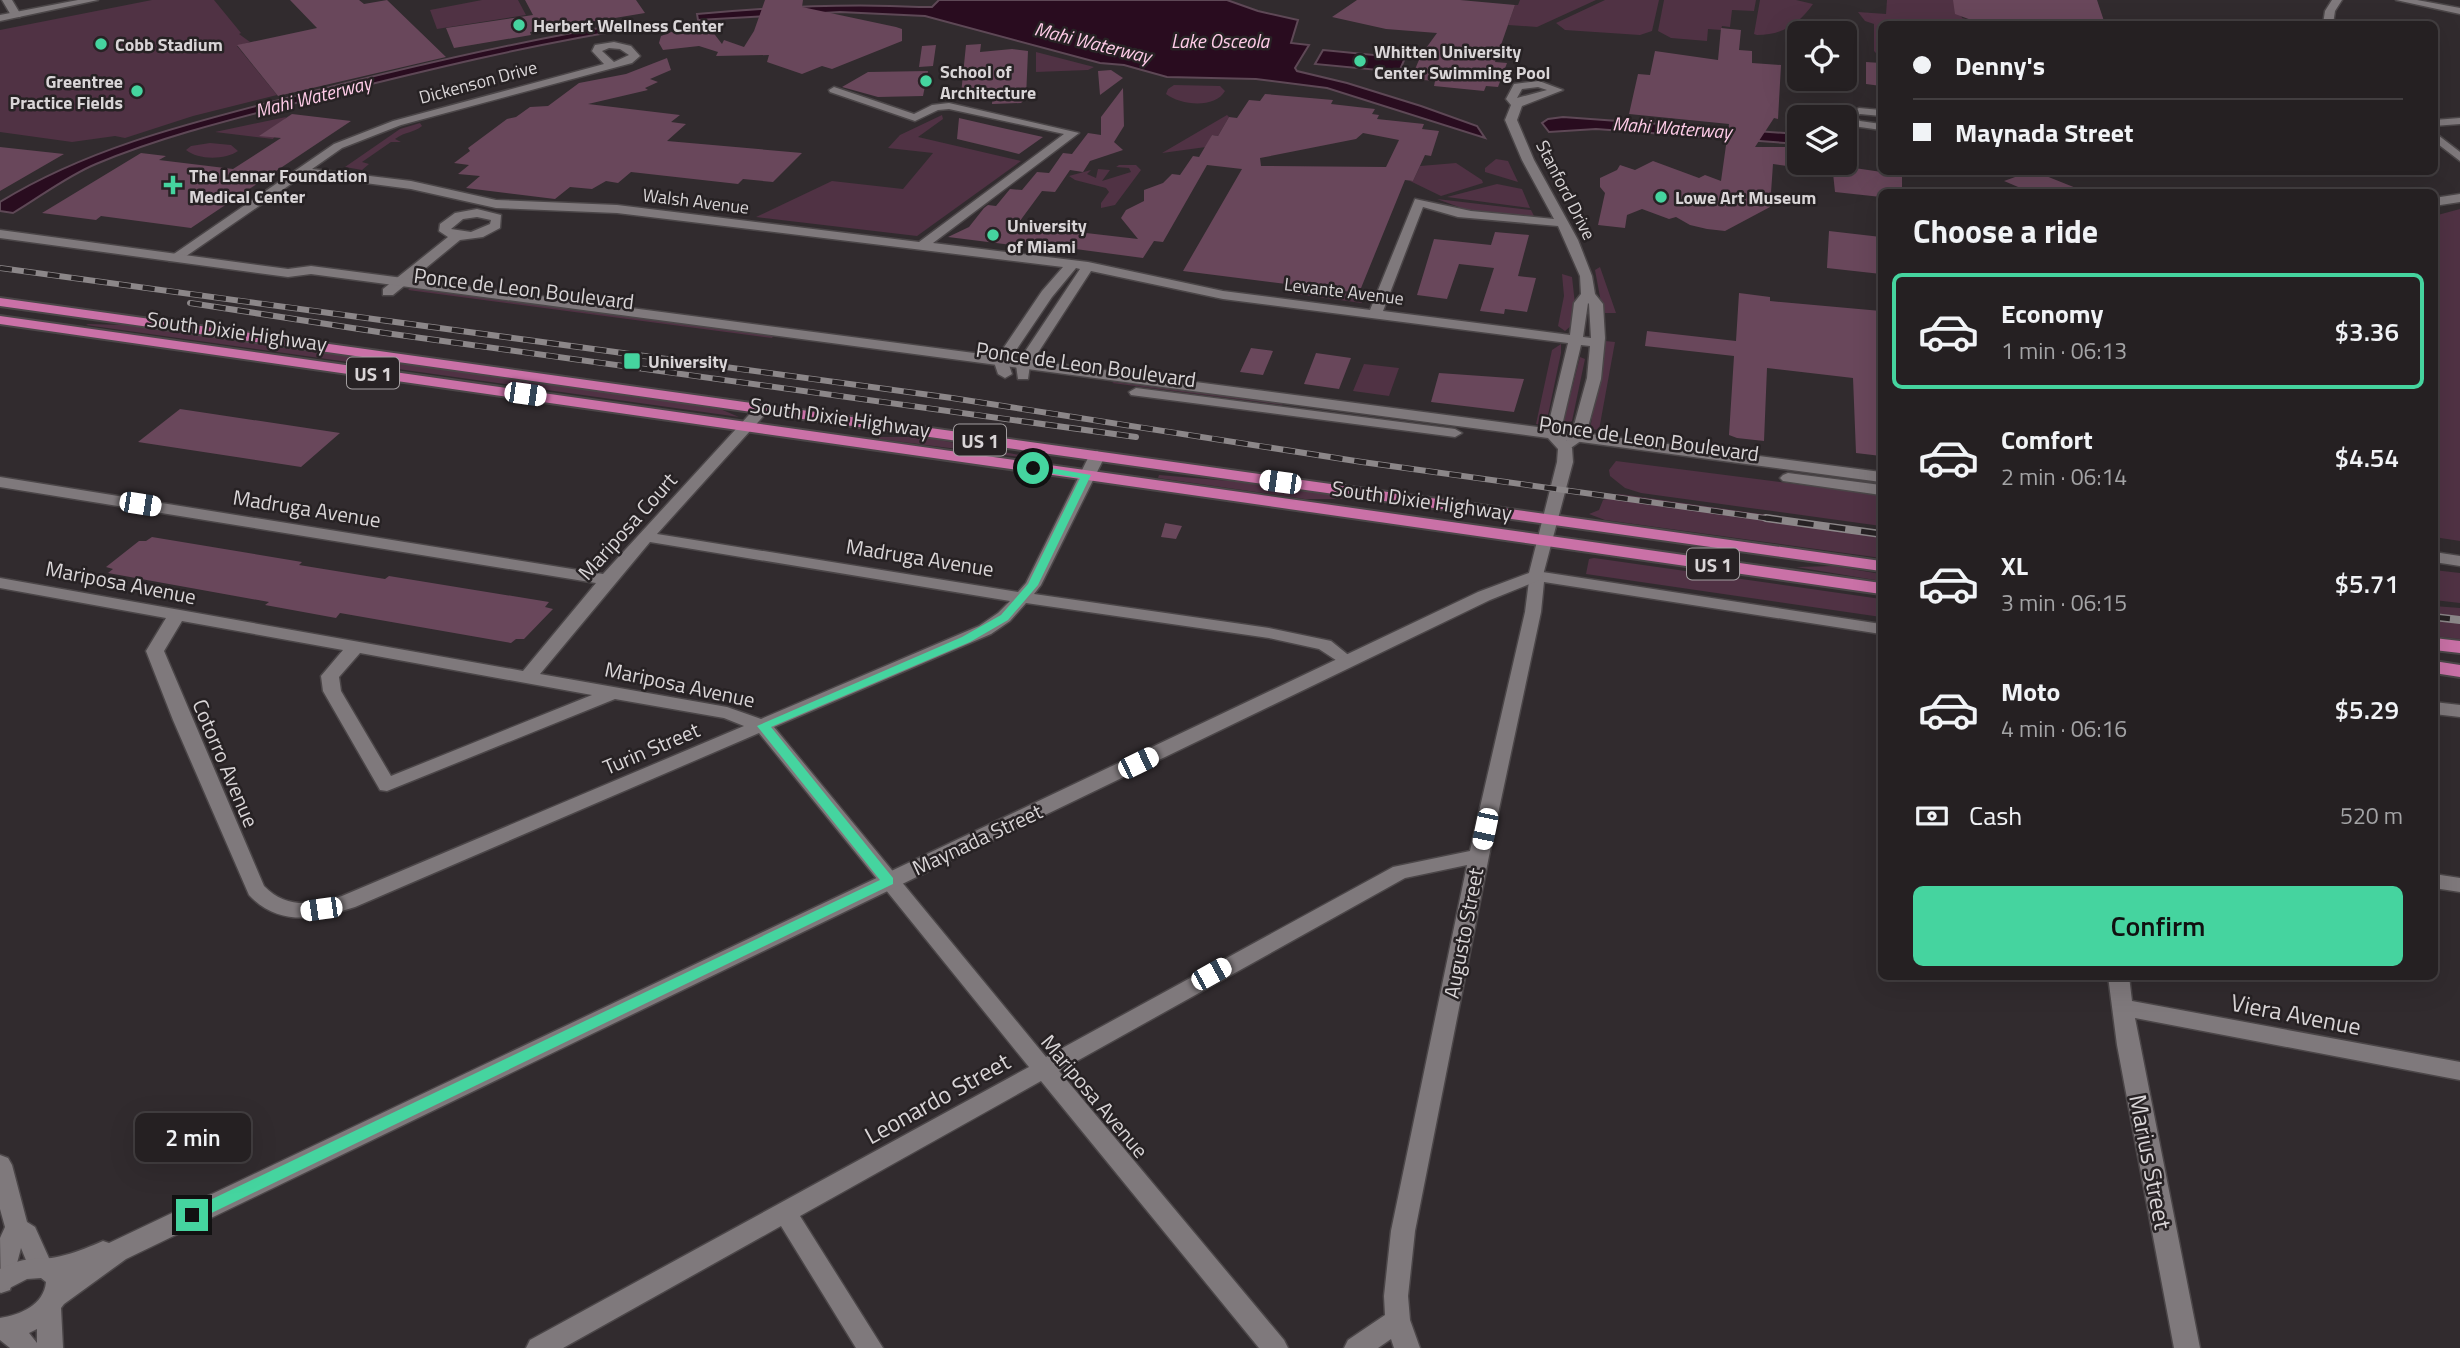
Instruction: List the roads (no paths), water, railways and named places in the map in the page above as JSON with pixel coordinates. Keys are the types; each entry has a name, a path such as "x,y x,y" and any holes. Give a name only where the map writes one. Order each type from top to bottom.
{"highway":[{"name":"South Dixie Highway","path":"0,302 1878,566"},
{"name":"South Dixie Highway","path":"0,320 1878,589"},
{"path":"2438,644 2460,647"},
{"path":"2438,668 2460,671"}],"street":[{"path":"0,12 63,0"},
{"path":"0,18 12,8 93,0"},
{"path":"2328,21 2330,11 2337,0"},
{"path":"2401,0 2460,11"},
{"name":"Dickenson Drive","path":"174,258 338,146 397,123 611,65"},
{"path":"834,90 915,117 936,107 949,106 1073,133 921,246"},
{"name":"Stanford Drive","path":"1517,104 1511,115 1513,127 1585,272 1588,294 1596,304 1597,343 1594,360 1597,365 1578,438"},
{"path":"1878,113 1859,111 1848,116 1857,124 1878,127"},
{"path":"2438,122 2460,121"},
{"name":"Dickenson Drive","path":"191,260 352,148 358,139"},
{"path":"2438,139 2459,157"},
{"name":"Walsh Avenue","path":"302,171 402,183 496,204 617,209 1088,266"},
{"path":"452,220 460,197"},
{"path":"2438,201 2460,198"},
{"path":"1375,314 1417,205 1562,223"},
{"path":"496,225 497,218 486,214 468,214 452,220 444,227 445,231 457,236 482,234 538,207"},
{"name":"Ponce de Leon Boulevard","path":"0,234 288,273 311,270 1003,368"},
{"path":"388,292 457,236"},
{"path":"1003,368 1018,336 1047,294 1072,265"},
{"path":"1023,370 1039,339 1088,266"},
{"name":"Levante Avenue","path":"1088,266 1210,293 1597,343"},
{"name":"Ponce de Leon Boulevard","path":"288,273 299,280 388,292 1553,434 1828,477 1878,489"},
{"path":"1565,448 1553,434 1581,303 1588,294"},
{"path":"1018,336 1039,339"},
{"name":"Ponce de Leon Boulevard","path":"1023,370 1565,448 1828,477 1878,477"},
{"name":"Mariposa Court","path":"528,677 607,580 762,408"},
{"path":"1552,520 1565,448 1578,438"},
{"name":"Turin Street","path":"292,911 321,909 348,902 966,640 1004,617 1024,598 1097,456"},
{"name":"Madruga Avenue","path":"0,482 607,580"},
{"name":"Augusto Street","path":"1407,1348 1398,1320 1396,1296 1402,1231 1479,856 1533,612 1536,576 1552,520"},
{"name":"Madruga Avenue","path":"646,537 1024,598 1296,638 1325,645 1348,662"},
{"path":"2438,558 2460,561"},
{"path":"1536,576 1878,629"},
{"name":"Maynada Street","path":"4,1329 25,1324 117,1251 1484,596 1536,576"},
{"name":"Mariposa Avenue","path":"0,583 615,692 727,713 763,726 1275,1348"},
{"name":"Cotorro Avenue","path":"176,616 155,651 182,720 256,890 274,906 292,911"},
{"path":"356,646 330,676 332,691 387,785 615,692"},
{"path":"2438,708 2460,711"},
{"name":"Leonardo Street","path":"539,1348 1400,872 1479,856"},
{"path":"2438,882 2460,885"},
{"name":"Marius Street","path":"2119,980 2187,1348"},
{"name":"Viera Avenue","path":"2122,1007 2460,1071"},
{"path":"0,1165 17,1228 27,1234 45,1268 58,1277 52,1302 50,1348"},
{"path":"786,1212 870,1348"},
{"path":"0,1282 9,1254 8,1242 17,1228"},
{"name":"Maynada Street","path":"0,1282 23,1269 66,1266 102,1252 117,1251"},
{"path":"1357,1348 1398,1320"},
{"path":"4,1329 27,1348"}],"water":[{"name":"Lake Osceola","path":"939,0 1227,0 1258,11 1298,20 1291,43 1309,45 1295,68 1297,71 1421,106 1477,126 1485,138 1327,88 1256,79 1167,77 1124,65 1100,63 925,16 840,12 698,20 697,14 808,6 932,7"},
{"name":"Mahi Waterway","path":"635,22 642,27 560,41 437,68 176,135 85,169 13,213 0,211 0,202 67,167 137,140 210,118 414,66"},
{"name":"Whitten University Center Swimming Pool","path":"1323,50 1405,58 1399,72 1315,64"},
{"name":"Mahi Waterway","path":"1563,117 1787,133 1787,143 1596,129 1549,132 1542,123 1548,119"}],"railway":[{"path":"0,268 952,398 1362,462 1779,520"},
{"path":"190,303 385,333 1136,437"},
{"path":"1766,518 1878,534"},
{"path":"2438,617 2460,620"}],"place":[{"name":"Herbert Wellness Center","path":"519,25"},
{"name":"Cobb Stadium","path":"101,44"},
{"name":"Whitten University Center Swimming Pool","path":"1360,61"},
{"name":"School of Architecture","path":"926,81"},
{"name":"Greentree Practice Fields","path":"137,91"},
{"name":"The Lennar Foundation Medical Center","path":"173,185"},
{"name":"Lowe Art Museum","path":"1661,197"},
{"name":"University of Miami","path":"993,235"},
{"name":"University","path":"632,361"}]}
